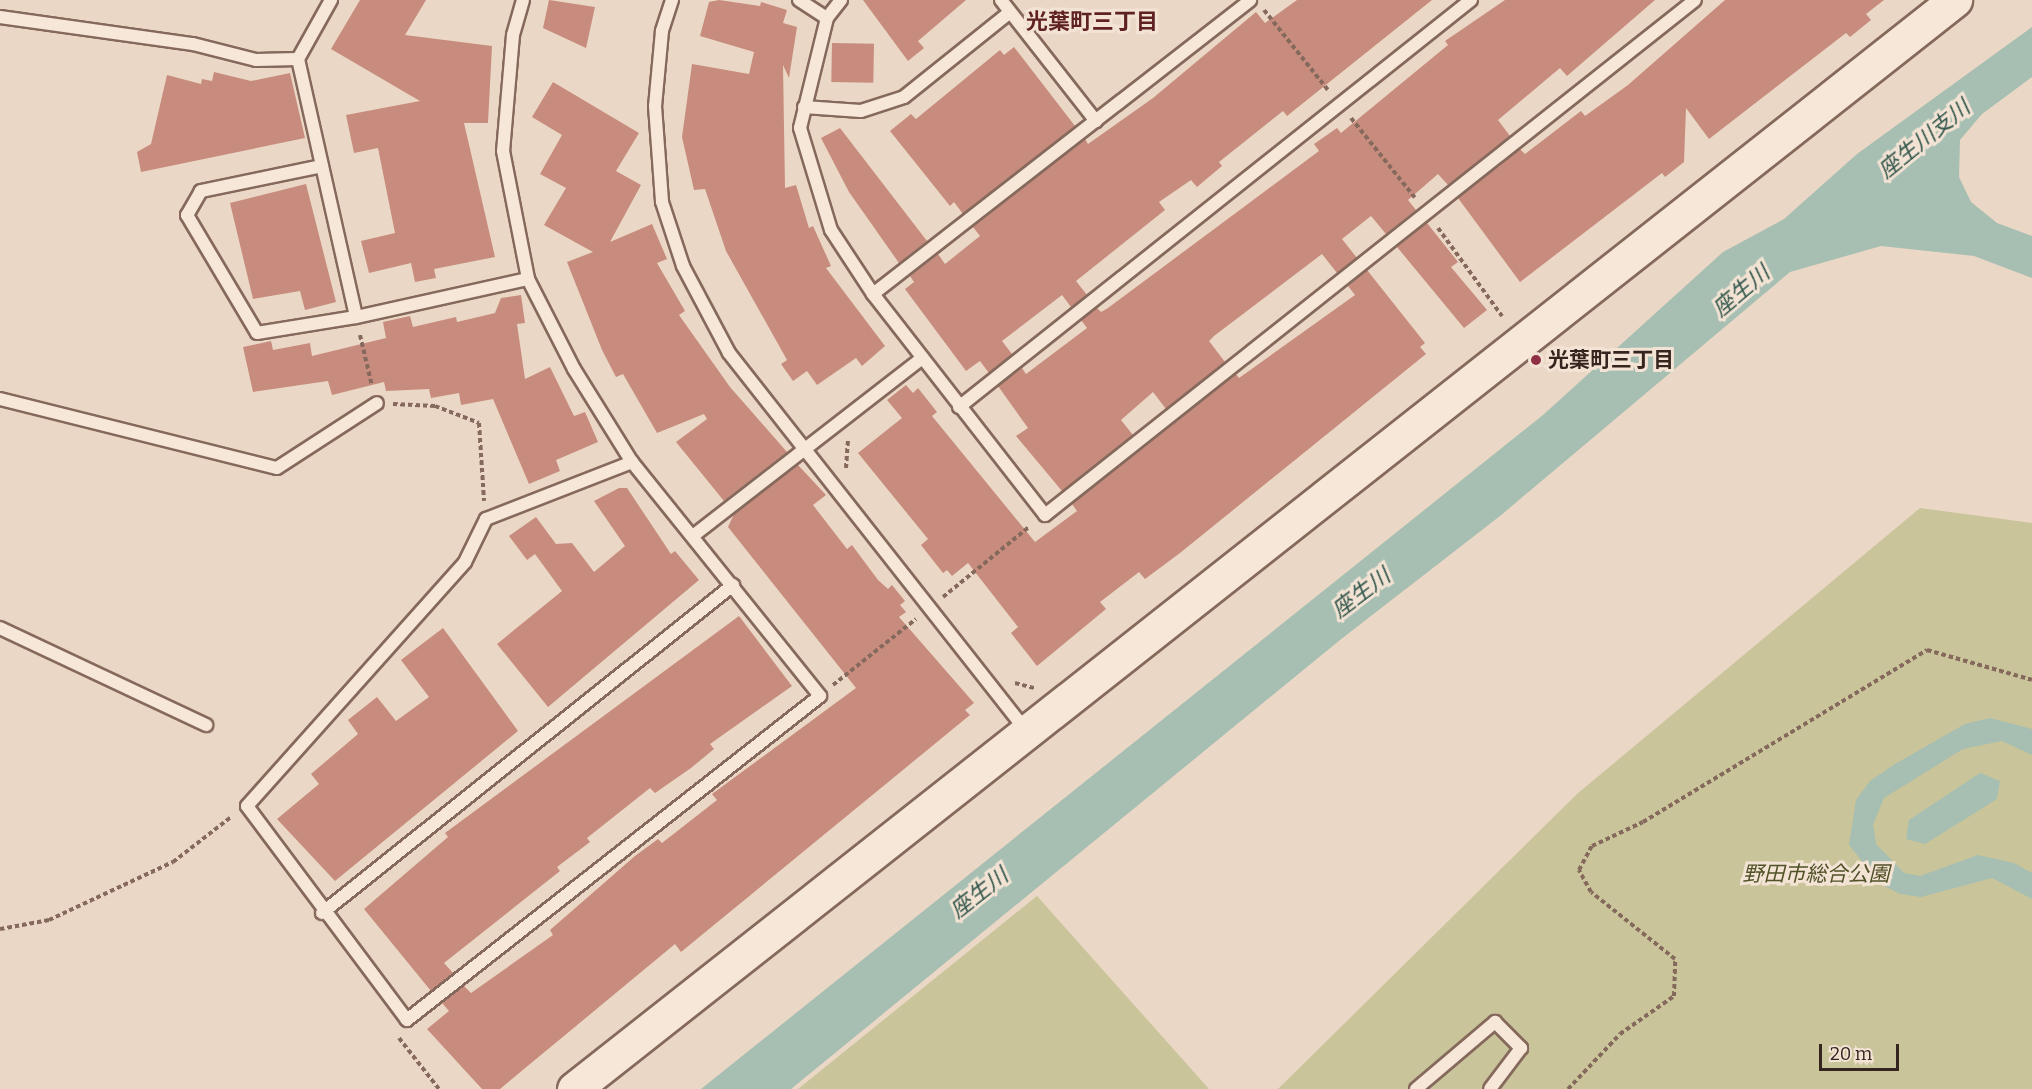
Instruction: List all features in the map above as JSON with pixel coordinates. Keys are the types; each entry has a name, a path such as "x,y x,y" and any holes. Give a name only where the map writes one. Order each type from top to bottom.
{"street":[{"path":"574,1089 1026,730 1955,0"}],"lane":[{"path":"331,0 298,59 356,316"},
{"path":"523,0 513,35 503,152 528,279 574,369 632,462 694,535 820,696 407,1020 322,913 247,806 465,562 486,519 632,462"},
{"path":"672,0 662,31 655,106 662,202 683,266 729,353 805,446 1026,730"},
{"path":"799,0 827,18"},
{"path":"841,0 827,18 800,128 815,189 831,231 873,294 1045,515 1695,0"},
{"path":"1001,0 1096,121"},
{"path":"873,294 1250,0"},
{"path":"959,407 1471,0"},
{"path":"804,107 861,111 904,97 1010,12"},
{"path":"0,17 193,44 256,60 298,59"},
{"path":"322,166 201,191 187,215 257,333 356,316 528,279"},
{"path":"694,535 805,446 922,358"},
{"path":"0,399 277,468 377,403"},
{"path":"322,913 733,585"},
{"path":"0,628 206,725"},
{"path":"1416,1089 1495,1022 1521,1048 1490,1089"}],"path":[{"path":"1256,0 1505,314 1496,321"},
{"path":"356,316 377,403 435,406 478,423 486,519"},
{"path":"847,472 846,445 853,430"},
{"path":"937,587 951,604"},
{"path":"1568,1089 1620,1034 1674,996 1675,959 1591,892 1580,870 1592,846 1643,822 1927,650 2032,680"},
{"path":"1012,681 1028,688 1046,681"},
{"path":"0,929 49,920 173,862 247,806"},
{"path":"407,1020 393,1030 439,1089"}],"green space":[{"name":"野田市総合公園","path":"1920,508 2032,523 2032,1089 1278,1089 1577,794"},
{"path":"1037,896 1209,1089 798,1089"}],"water":[{"path":"2032,27 2032,77 1982,114 1960,140 1959,177 1971,202 1997,223 2032,236 2032,278 1974,256 1881,246 1790,272 1500,516 1340,640 791,1089 701,1089 1543,415 1723,252 1784,219 1857,154"},
{"path":"1990,718 2032,729 2032,755 2002,741 1963,749 1884,798 1873,825 1876,844 1904,873 1920,876 1978,855 2014,863 2032,873 2032,899 1992,878 1921,897 1900,894 1879,883 1849,845 1856,800 1870,781 1895,764 1965,724"},
{"path":"1980,773 2000,781 1997,799 1925,844 1906,839 1909,820"}],"building":[{"path":"360,0 426,0 405,35 492,46 488,123 464,123 495,257 434,269 436,278 415,282 411,263 369,273 361,241 395,233 378,148 354,153 346,115 420,101 331,49"},
{"path":"549,0 595,7 586,48 543,28"},
{"path":"719,0 760,6 761,2 787,10 783,23 797,27 789,78 783,65 785,188 796,185 809,228 813,226 831,266 826,268 885,346 862,366 856,358 817,385 807,371 793,381 781,364 787,360 726,251 705,189 694,190 682,137 692,64 749,74 754,52 700,36 709,2"},
{"path":"863,0 966,0 918,41 924,48 908,61"},
{"path":"1297,0 1432,0 1287,116 1283,111 1219,162 1222,166 1197,187 1191,180 1159,202 1165,210 1076,281 1087,295 1071,307 1062,295 1002,341 1012,354 989,373 980,361 966,371 905,289 914,282 910,276 938,254 945,264 980,236 973,227 1085,139 1088,144 1153,98 1256,12 1265,23"},
{"path":"1505,0 1655,0 1567,76 1560,68 1498,120 1510,136 1448,185 1438,174 1408,200 1416,210 1386,234 1371,216 1342,239 1357,258 1337,273 1322,254 1214,336 1209,341 1225,362 1166,409 1153,392 1121,420 1133,435 1062,491 1016,436 1028,428 998,386 1022,368 1026,374 1087,328 1081,320 1097,308 1101,312 1108,308 1319,151 1314,144 1337,128 1341,133 1448,45 1445,41"},
{"path":"1725,0 1884,0 1866,14 1871,20 1850,37 1846,33 1709,139 1686,108 1684,162 1665,177 1662,173 1520,282 1458,198 1520,149 1525,154 1581,111 1585,116 1628,85"},
{"path":"832,43 874,44 873,83 831,82"},
{"path":"1014,47 1075,126 963,214 954,202 950,206 890,131 911,114 916,119 1000,50 1004,55"},
{"path":"214,72 251,81 290,73 305,138 141,172 137,152 151,144 167,75 201,84 202,79 212,81"},
{"path":"553,82 639,133 616,171 641,185 610,242 652,224 667,259 657,263 685,311 679,315 730,387 787,452 724,501 676,442 707,419 704,414 657,433 623,374 616,377 602,350 567,262 593,252 544,225 566,188 540,174 562,135 532,117"},
{"path":"840,128 927,241 899,263 849,192 821,138"},
{"path":"306,184 336,302 305,310 300,291 253,299 230,203"},
{"path":"1427,223 1458,262 1451,267 1487,310 1464,328 1397,247"},
{"path":"1367,270 1425,343 1420,347 1426,354 1180,553 1145,579 1139,572 1100,602 1106,609 1037,666 1011,633 1018,627 968,563 952,576 947,570 943,573 921,545 928,539 858,453 902,418 887,400 906,385 913,393 918,388 937,412 932,416 1035,542 1077,511 1072,504 1236,374 1239,378 1355,295 1348,286"},
{"path":"521,295 525,323 517,324 525,379 550,367 574,416 585,412 598,442 556,460 560,471 529,484 493,399 461,405 459,393 431,398 429,389 386,391 384,382 332,395 328,381 253,392 243,347 271,341 273,350 310,343 312,356 386,338 383,322 410,316 413,327 456,317 457,322 495,313 501,298"},
{"path":"798,465 826,495 813,505 847,549 852,545 878,580 888,589 892,585 905,601 900,605 906,612 899,617 974,703 965,710 970,715 681,952 675,944 500,1089 482,1089 427,1029 449,1011 442,1003 464,986 471,993 553,935 550,930 635,856 658,839 662,843 717,800 712,794 856,688 728,527 734,514"},
{"path":"619,488 627,488 671,554 675,551 699,580 548,707 497,644 562,591 535,554 527,560 509,536 536,517 556,544 572,543 594,572 625,546 594,501"},
{"path":"739,616 792,686 710,744 714,749 691,768 655,793 650,788 587,838 590,842 557,867 560,871 444,963 453,973 431,991 364,909 448,837 445,833"},
{"path":"443,628 518,731 335,881 277,819 319,784 311,774 358,734 348,720 377,697 396,721 429,697 401,660"}],"place":[{"name":"光葉町三丁目","path":"1536,360"}],"district":[{"name":"光葉町三丁目","path":"1092,22"}],"water label":[{"name":"座生川支川","path":"1924,139"},
{"name":"座生川","path":"1741,291"},
{"name":"座生川","path":"1361,593"},
{"name":"座生川","path":"979,893"}]}
